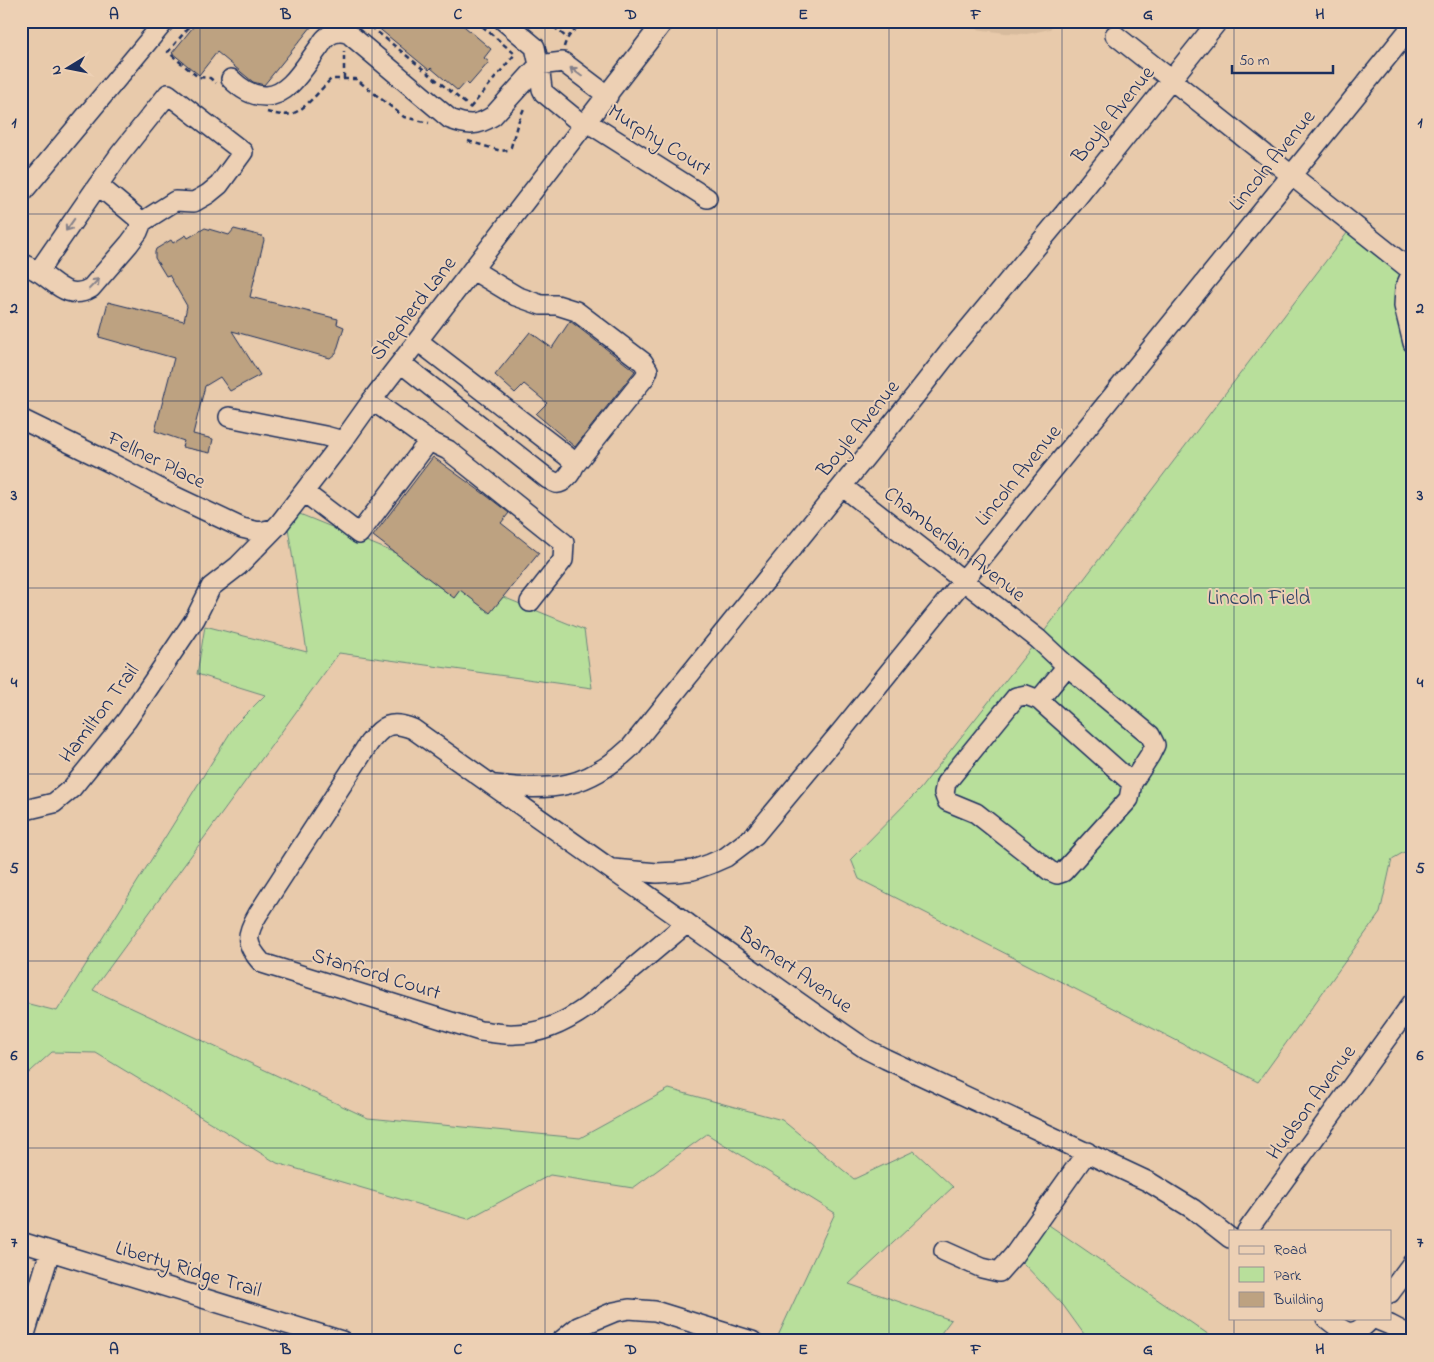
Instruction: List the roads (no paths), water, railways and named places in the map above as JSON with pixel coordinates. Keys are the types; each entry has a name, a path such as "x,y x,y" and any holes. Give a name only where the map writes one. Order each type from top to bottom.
{"street":[{"path":"21,194 165,21"},
{"name":"Murphy Court","path":"504,21 535,47 544,93 585,124 707,198"},
{"name":"Shepherd Lane","path":"195,619 211,587 238,566 280,524 372,400 664,21"},
{"name":"Boyle Avenue","path":"491,784 518,788 560,787 591,777 617,760 631,747 950,351 1072,204 1218,21"},
{"name":"Lincoln Avenue","path":"612,869 657,872 693,870 726,857 755,835 844,729 1413,25"},
{"path":"224,82 242,88 255,96 278,94 292,83 328,36 342,31 349,34 450,119 461,123 474,124 485,121 492,116 539,65 563,62 608,96"},
{"path":"1115,35 1412,271 1404,288 1404,306 1413,343"},
{"path":"21,263 38,272 62,289 72,293 83,293 91,288 129,244 138,232 142,222 175,201 194,202 208,194 219,185 243,152 168,94 120,154 38,272"},
{"path":"98,185 142,222"},
{"path":"401,363 548,479 557,483 562,483 573,470 574,466 645,377 648,370 643,362 576,311 557,305 541,305 516,296 473,270"},
{"path":"418,341 567,456 574,466"},
{"path":"372,400 429,441 448,450 564,543 563,560 530,602"},
{"path":"229,417 343,441"},
{"name":"Fellner Place","path":"21,420 242,528 259,532 273,529"},
{"path":"304,492 359,534 429,441"},
{"name":"Chamberlain Avenue","path":"842,486 1038,640 1150,735 1155,744 1132,783"},
{"name":"Hamilton Trail","path":"21,811 54,803 72,788 127,720 195,619"},
{"path":"1039,700 1067,666"},
{"path":"1026,695 1039,700 1132,783 1129,799 1063,872 1057,874 1050,871 976,813 947,801 944,793 946,783 1016,698 1026,695"},
{"name":"Barnert Avenue","path":"363,752 379,730 390,724 402,725 413,730 866,1048 894,1063 1150,1182 1193,1209 1229,1237"},
{"name":"Stanford Court","path":"363,752 252,924 248,942 253,953 262,963 480,1031 515,1034 544,1030 558,1025 587,1008 687,922"},
{"name":"Hudson Avenue","path":"1248,1230 1413,1002"},
{"path":"944,1251 982,1268 999,1272 1014,1255 1087,1152"},
{"name":"Liberty Ridge Trail","path":"21,1242 342,1341"},
{"path":"23,1341 50,1251"},
{"path":"1392,1290 1413,1262"},
{"path":"562,1341 578,1327 614,1312 628,1309 656,1311 752,1341"},
{"path":"1329,1320 1342,1330 1353,1333 1364,1327 1371,1320"},
{"path":"1378,1320 1413,1337"}],"park label":[{"name":"Lincoln Field","path":"1259,599"}]}
